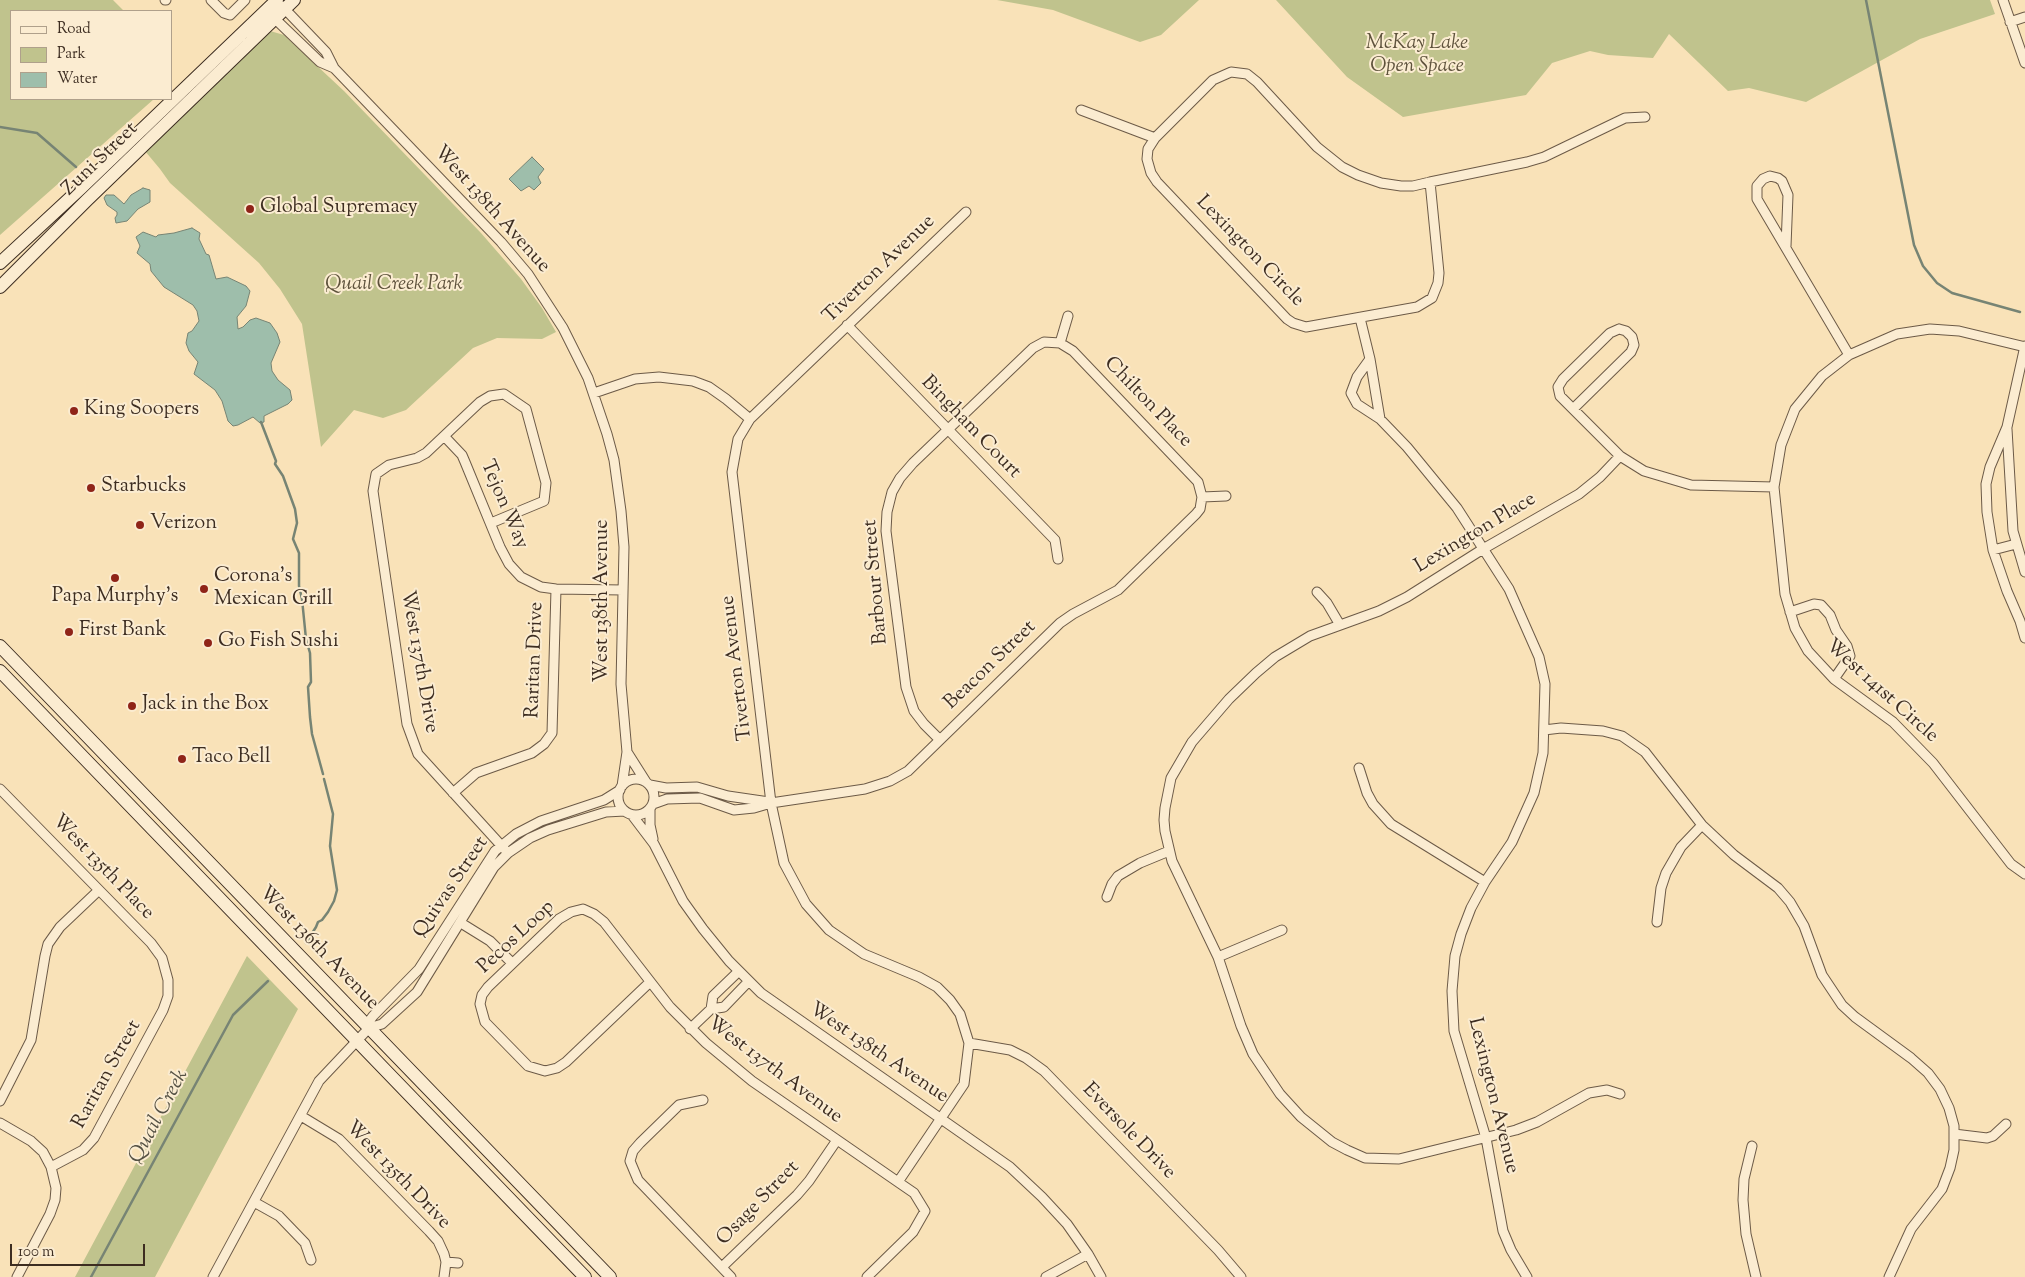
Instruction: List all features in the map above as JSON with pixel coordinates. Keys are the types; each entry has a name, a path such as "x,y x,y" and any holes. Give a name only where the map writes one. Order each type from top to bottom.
{"main road":[{"name":"Zuni Street","path":"0,287 91,187 283,2"},
{"name":"Zuni Street","path":"0,262 91,187"},
{"name":"West 136th Avenue","path":"0,646 610,1277"},
{"name":"West 136th Avenue","path":"0,671 585,1277"}],"street":[{"path":"211,0 224,14 230,15 246,0"},
{"path":"2003,0 2025,63"},
{"name":"West 138th Avenue","path":"283,2 326,52 334,68 501,242 528,274 567,335 594,393 607,434 619,489 624,548 620,684 627,752 621,788"},
{"name":"West 138th Avenue","path":"270,14 320,62 334,68"},
{"path":"2010,22 2025,17"},
{"name":"Lexington Circle","path":"1430,182 1439,273 1436,290 1432,298 1417,307 1306,327 1287,319 1153,177 1147,159 1148,150 1155,138 1213,80 1226,73 1238,72 1247,74 1257,82 1317,147 1342,167 1358,175 1392,185 1413,186 1430,182 1527,162 1544,157 1624,118 1645,117"},
{"path":"1081,110 1155,138"},
{"path":"1786,246 1788,195 1782,181 1770,176 1763,179 1757,186 1757,199 1849,354"},
{"name":"Tiverton Avenue","path":"898,1182 964,1084 969,1043 960,1014 938,987 864,954 829,930 806,904 784,863 772,803 732,472 738,439 750,419 966,212"},
{"path":"1060,342 1068,316"},
{"path":"1360,318 1370,359 1380,419"},
{"name":"Bingham Court","path":"847,325 1055,540 1058,559"},
{"path":"1573,409 1631,352 1634,345 1632,337 1626,331 1619,329 1610,333 1563,378 1558,387 1560,396 1573,409 1620,456 1644,471 1691,485 1774,487"},
{"name":"West 141st Circle","path":"2025,347 1959,331 1930,329 1897,334 1849,354 1822,376 1795,409 1781,445 1774,487 1785,594 1795,628 1808,651 1834,679 1893,722 1933,763 2011,864 2025,874"},
{"name":"Barbour Street","path":"939,739 914,711 906,687 886,531 890,502 900,478 1032,348 1044,342 1060,342"},
{"name":"Chilton Place","path":"1060,342 1073,351 1190,472 1198,482 1202,497"},
{"path":"2025,347 2007,426 1990,467 1986,484 1987,512 1993,550 2006,592 2023,620 2025,638"},
{"name":"Lexington Avenue","path":"1370,359 1357,377 1351,393 1357,404 1380,419 1457,508 1509,589 1539,656 1545,684 1544,730 1540,767 1534,793 1512,842 1485,882 1471,908 1455,956 1452,992 1454,1031 1486,1138 1503,1231 1510,1250 1527,1277"},
{"path":"594,393 635,379 659,377 692,381 709,387 750,419"},
{"path":"444,436 480,402 490,396 504,394 526,409 546,483 544,501 491,523"},
{"path":"2007,426 2011,468 2011,508 2016,544 2025,572"},
{"name":"Tejon Way","path":"444,436 462,455 500,547 515,571 530,583 541,587 623,590"},
{"name":"West 137th Drive","path":"444,436 426,453 417,458 389,465 376,474 372,492 408,724 418,754 508,853"},
{"name":"Lexington Place","path":"1620,456 1600,477 1579,494 1482,549 1407,597 1379,611 1310,636 1275,657 1229,700 1192,742 1177,766 1167,792 1164,820 1169,851 1218,957 1241,1026 1259,1065 1300,1117 1332,1142 1365,1158 1391,1160 1516,1130 1537,1122 1589,1093 1607,1090 1620,1094"},
{"path":"1202,497 1226,496"},
{"name":"Beacon Street","path":"652,807 667,798 700,798 734,810 754,808 772,803 865,789 890,782 908,771 1060,624 1073,614 1118,590 1196,514 1200,509 1202,497"},
{"path":"1993,550 2016,544"},
{"name":"Raritan Drive","path":"453,793 476,773 532,753 544,744 552,732 556,589"},
{"path":"1317,592 1328,603 1340,625"},
{"path":"1790,612 1814,604 1821,605 1830,615 1836,630 1847,646 1850,656 1834,679"},
{"path":"1544,730 1561,728 1603,731 1622,736 1655,762 1702,825 1734,855 1778,888 1790,902 1804,926 1818,967 1831,991 1855,1017 1911,1058 1935,1081 1949,1108 1954,1134 1954,1150 1950,1168 1942,1189 1911,1229 1890,1277"},
{"name":"West 138th Avenue","path":"627,752 648,784"},
{"path":"1358,768 1373,804 1391,824 1485,882"},
{"path":"636,779 648,784 654,794 652,807 642,815 628,813 618,801 621,788 626,782 636,779"},
{"name":"Beacon Street","path":"648,784 666,788 697,787 728,796 772,803"},
{"name":"Quivas Street","path":"368,1028 373,1016 419,970 483,867 501,844 516,834 541,822 604,800 621,788"},
{"name":"West 135th Place","path":"0,789 157,951 162,958 168,980"},
{"name":"West 138th Avenue","path":"652,807 650,826 654,844 667,873 683,901 703,929 739,971 761,993 784,1011 1010,1167 1060,1218 1088,1254 1102,1277"},
{"name":"Quivas Street","path":"213,1277 324,1074 368,1028 382,1024 417,992 494,867 508,853 530,838 548,830 606,812 628,813"},
{"name":"West 138th Avenue","path":"628,813 654,844"},
{"path":"1657,922 1661,888 1666,873 1681,847 1702,825"},
{"path":"1107,897 1112,884 1118,876 1140,863 1169,851"},
{"path":"0,1101 32,1040 48,944 60,927 99,890"},
{"name":"Pecos Loop","path":"583,909 571,912 559,919 512,963 482,995 480,1004 485,1022 528,1066 545,1071 557,1068 566,1062 649,983"},
{"name":"West 137th Avenue","path":"583,909 594,914 604,922 649,983 690,1029 752,1081 914,1193 925,1211 913,1232 867,1277"},
{"path":"461,923 490,941 512,963"},
{"path":"1218,957 1282,930"},
{"path":"711,1009 713,996 739,971"},
{"name":"Raritan Street","path":"51,1167 83,1150 94,1138 164,1010 168,996 168,980"},
{"path":"690,1029 711,1009 724,1007 750,981"},
{"name":"Eversole Drive","path":"969,1043 1010,1050 1026,1058 1044,1071 1218,1250 1241,1277"},
{"path":"703,1100 679,1105 640,1143 633,1152 630,1161 638,1180 731,1277"},
{"name":"West 135th Drive","path":"301,1116 346,1144 438,1241 446,1262 444,1277"},
{"path":"0,1124 20,1134 37,1146 51,1167 56,1188 53,1207 16,1277"},
{"path":"1954,1134 1987,1138 1993,1136 2006,1124"},
{"name":"Osage Street","path":"722,1267 797,1195 837,1140"},
{"path":"1752,1146 1744,1179 1744,1216 1746,1234 1756,1277"},
{"path":"254,1202 274,1213 305,1243 311,1260"},
{"path":"1046,1277 1088,1254"},
{"path":"446,1262 458,1263"}],"green space":[{"path":"0,0 113,0 123,10 10,10 10,100 153,100 0,235"},
{"path":"997,0 1199,0 1161,35 1140,42 1053,10"},
{"name":"McKay Lake Open Space","path":"1276,0 1990,0 1995,14 1920,39 1806,102 1749,88 1728,91 1669,34 1653,58 1608,55 1590,51 1552,63 1526,95 1403,117 1347,77"},
{"name":"Quail Creek Park","path":"270,31 284,35 344,91 481,233 521,279 542,308 556,332 542,339 497,338 473,348 406,410 383,418 354,410 321,447 302,324 280,289 259,263 170,183 145,151"},
{"path":"247,956 298,1009 155,1277 75,1277"}],"water":[{"path":"532,157 544,169 538,177 541,183 534,190 529,186 521,191 509,179"},
{"path":"143,188 150,190 150,202 138,209 127,221 116,223 117,212 107,205 104,198 106,195 114,195 124,204 131,195"},
{"path":"192,228 200,233 199,239 206,254 209,255 216,279 227,277 246,286 250,291 246,306 237,317 238,329 256,318 270,323 277,333 280,342 271,363 272,371 278,380 290,390 292,400 264,416 264,422 260,423 253,417 233,426 228,421 222,401 215,390 194,374 198,362 189,351 186,343 188,333 192,331 199,321 197,311 193,305 164,287 151,271 150,264 137,253 140,246 136,237 143,232 156,237"}],"waterway":[{"path":"1866,0 1914,245 1923,266 1937,283 1952,293 2020,312"},
{"name":"Quail Creek","path":"0,127 37,133 76,167"},
{"name":"Quail Creek","path":"261,422 276,461 275,464 283,476 295,509 297,523 293,539 299,553 299,586 306,639 310,653 311,682 308,687 310,717 312,734 323,774"},
{"name":"Quail Creek","path":"306,943 318,922 328,912 337,890 330,846 333,814 324,779"},
{"name":"Quail Creek","path":"91,1277 233,1015 268,981"}],"place":[{"name":"Global Supremacy","path":"250,209"},
{"name":"King Soopers","path":"74,411"},
{"name":"Starbucks","path":"91,488"},
{"name":"Verizon","path":"140,525"},
{"name":"Papa Murphy's","path":"115,578"},
{"name":"Corona's Mexican Grill","path":"204,589"},
{"name":"First Bank","path":"69,632"},
{"name":"Go Fish Sushi","path":"208,643"},
{"name":"Jack in the Box","path":"132,706"},
{"name":"Taco Bell","path":"182,759"}]}
